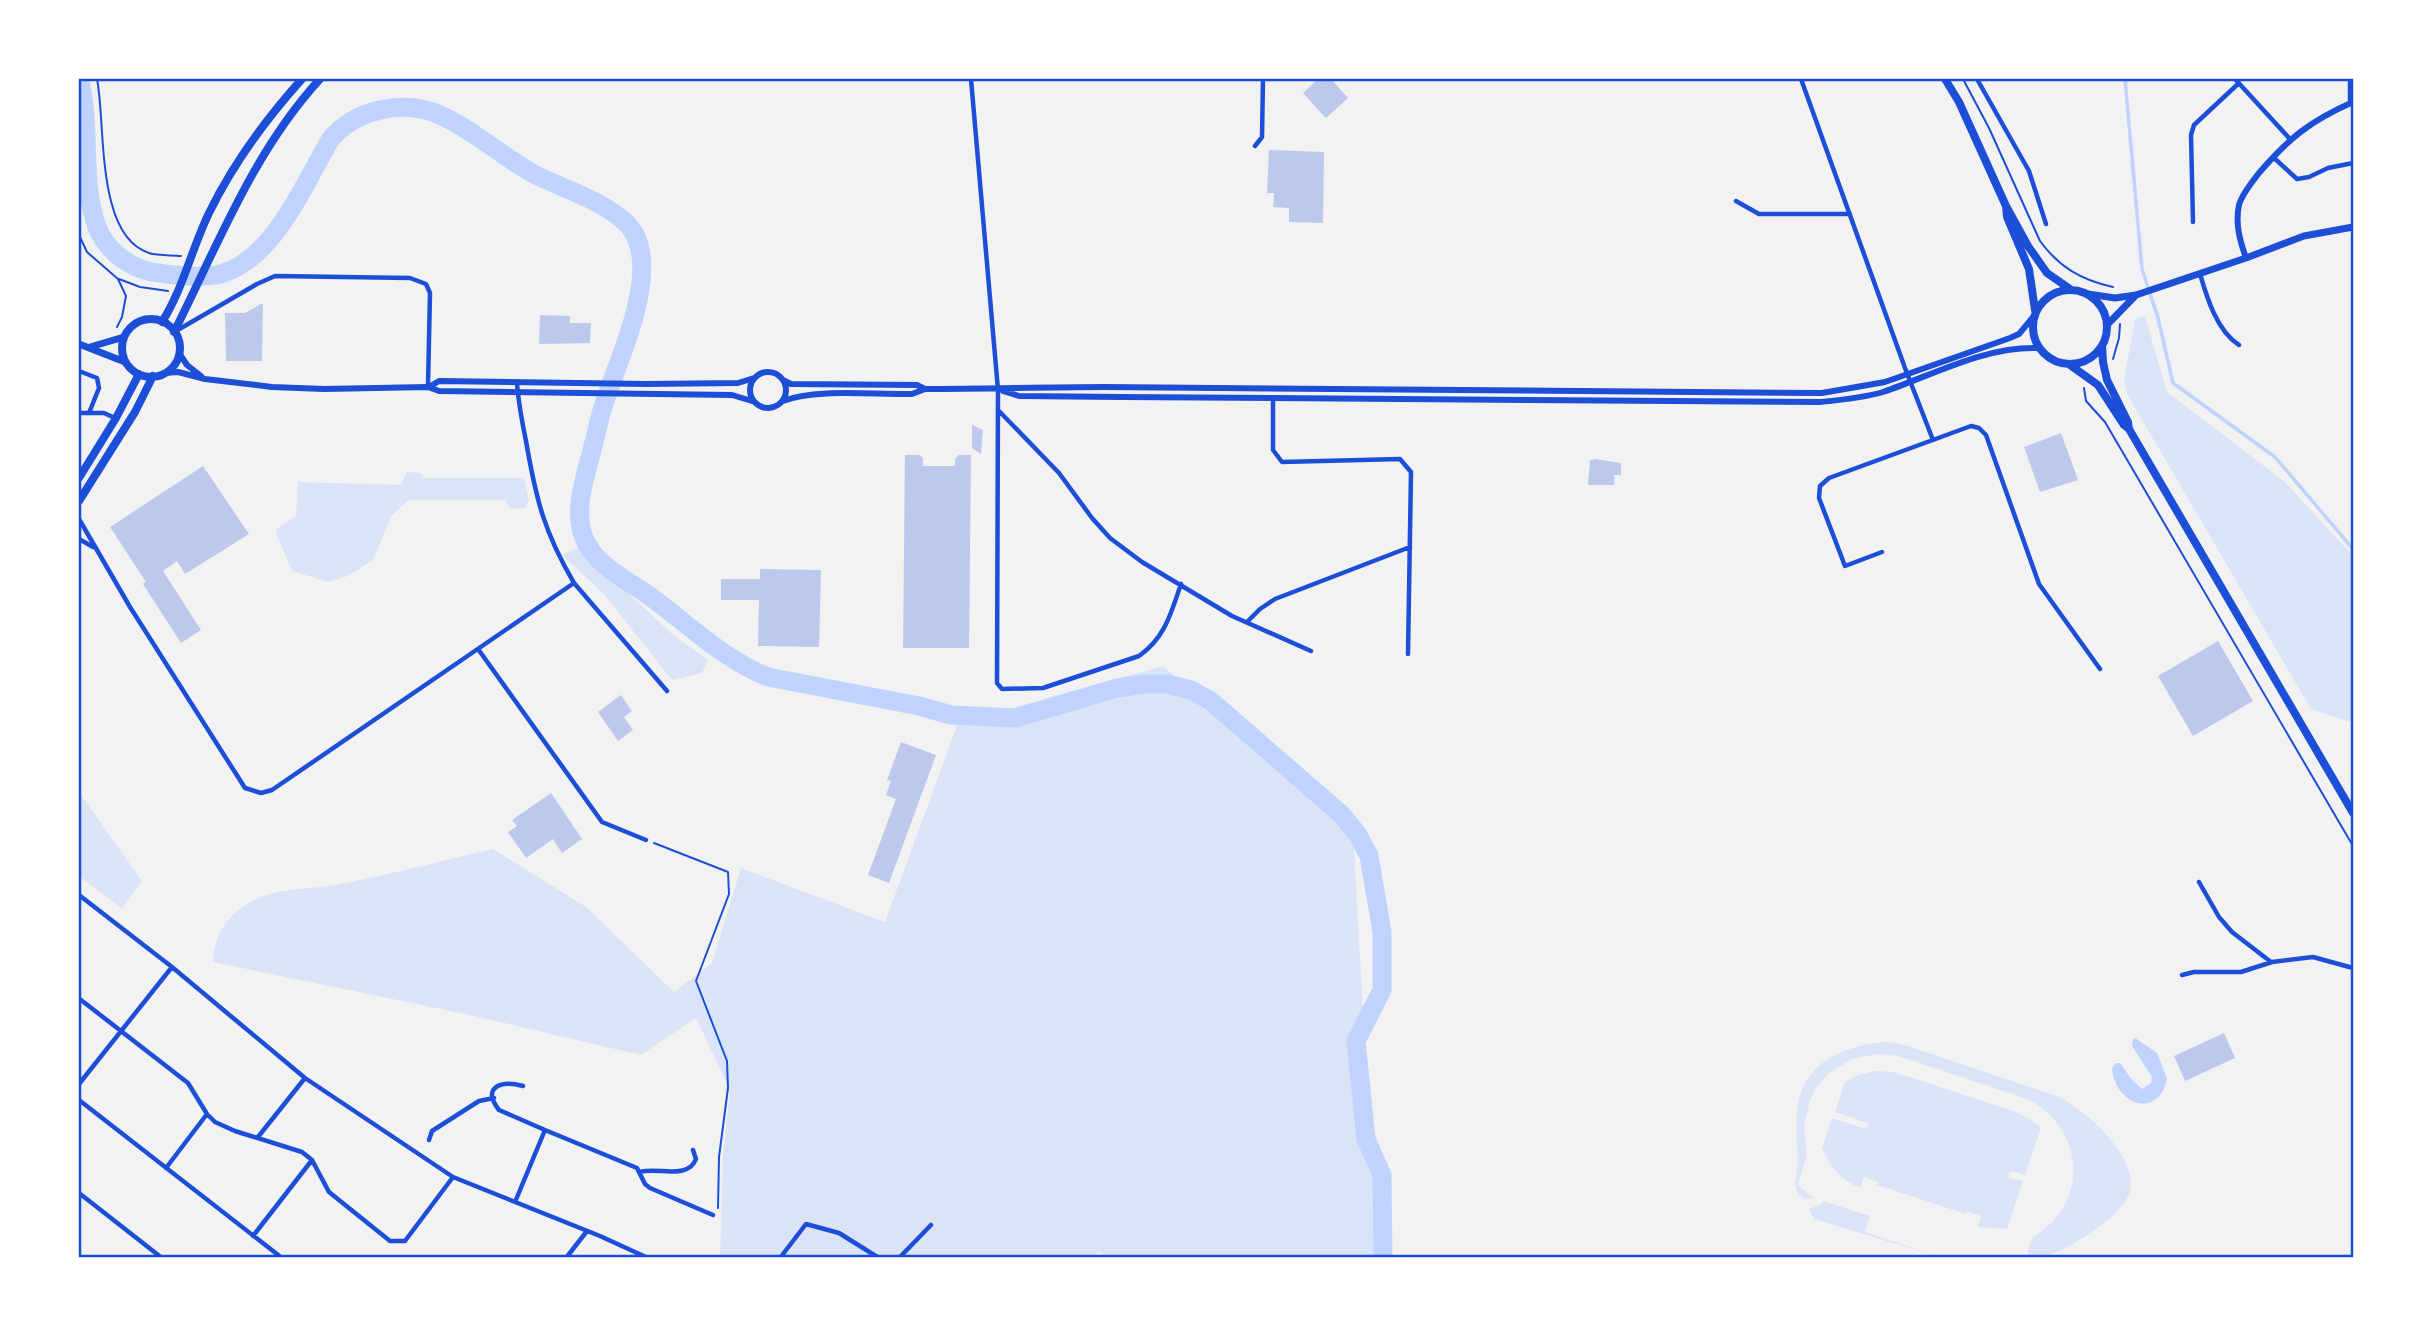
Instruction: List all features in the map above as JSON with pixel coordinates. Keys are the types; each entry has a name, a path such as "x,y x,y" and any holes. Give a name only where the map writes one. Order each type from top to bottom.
{"main road":[{"path":"162,322 195,243 239,159 302,79"},
{"path":"174,332 258,162 288,117 320,79"},
{"path":"1945,79 1959,102 2006,206 2038,262 2047,273 2070,289 2115,298 2136,295 2310,234 2353,227"},
{"path":"2006,206 2007,217 2029,268 2034,314 2032,330 2038,348 2054,361 2070,365 2092,380 2129,429 2353,813"},
{"path":"2034,314 2049,295 2070,289"},
{"path":"2088,294 2102,307 2107,325"},
{"path":"2129,429 2105,372 2102,346 2107,325 2136,295"},
{"path":"79,344 125,362 139,374 153,376 164,373 176,364 179,353 178,338 174,332 162,322 150,319 137,323 124,337 89,347"},
{"path":"124,337 122,350 125,362"},
{"path":"2070,365 2084,362 2102,346"},
{"path":"79,478 139,374"},
{"path":"79,501 135,412 153,376"}],"street":[{"path":"971,79 998,390 997,683 1002,689 1043,688 1139,656 1152,647 1164,631 1181,584"},
{"path":"1255,146 1262,137 1263,79"},
{"path":"1801,79 1933,440"},
{"path":"1977,79 2029,171 2046,224"},
{"path":"2246,258 2239,234 2239,202 2254,180 2290,139 2316,121 2352,103 2350,79"},
{"path":"2193,222 2191,135 2194,124 2237,81 2290,139"},
{"path":"2273,157 2297,179 2353,163"},
{"path":"1736,201 1759,214 1850,215"},
{"path":"2200,273 2205,291 2227,337 2239,345"},
{"path":"174,332 275,276 420,280 426,284 430,293 428,387"},
{"path":"164,373 178,372 205,379 289,388 428,387 439,391 732,395 768,409 796,396 912,394 925,389 998,390 1019,387 1822,393 1885,382 2019,334 2034,314"},
{"path":"998,390 1019,396 1794,403 1848,400 1881,392 2003,350 2038,348"},
{"path":"179,353 187,365 205,379"},
{"path":"79,371 97,379 99,388 89,413"},
{"path":"428,387 439,381 738,383 760,373 771,372 791,384 917,385 925,389"},
{"path":"752,401 749,389 754,378"},
{"path":"783,380 786,391 783,401"},
{"path":"517,382 533,482 543,523 556,552 574,583 667,691"},
{"path":"1273,398 1273,450 1282,462 1400,459 1412,472 1408,654"},
{"path":"998,410 1059,473 1110,538 1142,562 1232,616 1311,652"},
{"path":"79,413 104,413 116,418"},
{"path":"1882,552 1844,566 1819,498 1820,486 1829,478 1971,426 1979,428 1986,435 2039,584 2101,669"},
{"path":"79,519 95,549 245,788 261,793 272,790 574,583"},
{"path":"79,539 95,549"},
{"path":"1247,622 1275,599 1410,547"},
{"path":"478,649 602,822 646,840"},
{"path":"2199,882 2219,917 2232,932 2272,962"},
{"path":"79,895 172,967 305,1078 453,1177 648,1258"},
{"path":"2182,975 2194,972 2241,972 2272,962 2314,957 2353,968"},
{"path":"79,1084 172,967"},
{"path":"81,1000 188,1083 206,1114 215,1122 235,1132 302,1152 312,1160 329,1192 390,1241 405,1241 453,1177"},
{"path":"258,1137 305,1078"},
{"path":"523,1086 509,1082 496,1086 494,1097 499,1110 637,1168 650,1188 713,1215"},
{"path":"429,1140 432,1131 480,1101 494,1097"},
{"path":"79,1100 282,1258"},
{"path":"166,1168 206,1114"},
{"path":"515,1202 545,1129"},
{"path":"640,1172 690,1169 696,1159 693,1150"},
{"path":"253,1236 312,1160"},
{"path":"79,1194 162,1258"},
{"path":"780,1258 806,1224 839,1233 879,1258"},
{"path":"899,1258 931,1225"},
{"path":"566,1258 587,1231"}],"path":[{"path":"97,79 106,176 116,221 129,240 148,253 190,257"},
{"path":"1964,79 2040,241 2047,251 2073,274 2113,287 2115,298"},
{"path":"79,235 87,252 118,279 140,287 176,293"},
{"path":"117,327 122,317 125,296 118,279"},
{"path":"2105,372 2111,367 2119,338 2118,312"},
{"path":"2092,380 2084,388 2086,401 2105,422 2353,846"},
{"path":"646,840 728,872 729,894 696,981 727,1061 728,1088 719,1157 718,1211 713,1215"}],"shaded area":[{"path":"2145,316 2167,392 2285,482 2353,556 2353,723 2311,709 2127,394 2124,380 2135,320"},
{"path":"407,472 421,473 424,478 524,478 529,500 525,508 511,509 505,500 409,500 392,515 373,560 348,576 328,582 292,571 275,530 296,516 298,482 401,485"},
{"path":"579,547 672,634 708,660 702,673 672,680 604,594 562,555"},
{"path":"1163,666 1353,829 1363,1013 1353,1046 1361,1137 1379,1177 1381,1229 1375,1258 1111,1258 1098,1252 1092,1258 720,1258 723,1154 730,1090 696,1018 641,1055 470,1015 213,962 216,943 223,927 235,913 261,897 282,891 355,881 493,849 586,907 674,992 712,963 741,868 885,922 958,723"},
{"path":"79,792 142,881 122,909 79,876"},
{"path":"1887,1042 1905,1045 2060,1097 2071,1104 2096,1124 2118,1150 2130,1178 2128,1197 2101,1225 2068,1247 2052,1254 2026,1258 2033,1237 2057,1216 2070,1191 2073,1160 2069,1145 2053,1118 2027,1099 1898,1056 1878,1054 1852,1059 1829,1073 1816,1088 1810,1100 1804,1126 1807,1155 1798,1185 1814,1198 1804,1199 1797,1190 1795,1181 1798,1160 1798,1105 1802,1090 1809,1077 1830,1058 1857,1046"},
{"path":"1874,1071 1894,1072 2016,1112 2041,1128 2025,1175 2010,1171 2008,1177 2023,1181 2007,1229 1978,1227 1981,1216 1968,1212 1966,1214 1877,1185 1878,1182 1864,1177 1860,1188 1837,1172 1822,1148 1832,1118 1866,1129 1869,1124 1835,1112 1845,1082"},
{"path":"1823,1201 1870,1216 1865,1232 1943,1258 1814,1219 1809,1209"}],"water":[{"path":"2135,1038 2157,1053 2167,1079 2162,1092 2155,1100 2146,1103 2128,1099 2115,1081 2112,1068 2116,1063 2120,1063 2142,1089 2151,1083 2152,1077 2132,1046"}],"building":[{"path":"1318,79 1331,79 1348,98 1326,118 1303,93"},
{"path":"1269,150 1324,152 1323,223 1289,222 1289,208 1273,207 1274,193 1267,193"},
{"path":"263,303 262,361 226,361 225,313 245,313"},
{"path":"540,315 570,316 570,323 591,323 590,343 539,344"},
{"path":"972,425 983,430 981,454 972,448"},
{"path":"2061,433 2078,480 2040,492 2024,447"},
{"path":"905,455 920,455 923,458 923,466 955,466 955,459 959,455 971,455 969,648 903,648"},
{"path":"1590,460 1621,463 1621,475 1614,475 1614,485 1588,485"},
{"path":"203,466 249,534 185,574 177,561 163,571 201,630 181,643 110,527"},
{"path":"760,569 821,570 819,647 758,646 759,600 721,600 721,579 760,579"},
{"path":"2218,641 2253,701 2193,736 2158,676"},
{"path":"621,695 632,711 624,717 633,730 618,741 598,712"},
{"path":"901,742 936,755 889,883 868,875 896,799 886,795 891,781 887,780"},
{"path":"551,793 582,839 562,853 553,839 526,858 508,832 517,826 512,820"},
{"path":"2224,1033 2235,1058 2185,1081 2174,1056"}],"waterway":[{"path":"79,79 85,115 89,191 97,227 112,250 126,262 143,270 184,276 209,276 236,268 270,239 297,199 330,140 340,129 366,114 396,108 426,110 440,115 534,174 591,200 623,220 636,237 641,258 641,283 636,309 602,410 583,483 581,527 589,548 604,564 736,661 768,677 919,706 951,715 1016,718 1117,688 1144,684 1167,684 1191,690 1211,701 1342,815 1358,835 1369,856 1382,932 1382,990 1356,1041 1366,1139 1382,1175 1383,1258"},
{"path":"2125,79 2142,269 2158,318 2173,383 2275,457 2353,549"}]}
